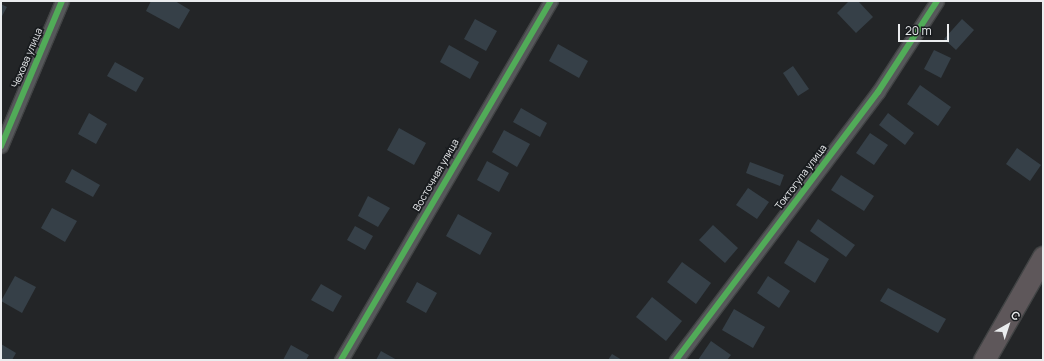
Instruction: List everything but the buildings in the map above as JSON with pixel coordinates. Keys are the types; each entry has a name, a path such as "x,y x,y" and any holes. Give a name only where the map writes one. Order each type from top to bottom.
{"main road":[{"path":"984,360 1043,257"}],"street":[{"name":"Чехова улица","path":"1,146 62,1"},
{"name":"Восточная улица","path":"341,360 551,1"},
{"name":"Токтогула улица","path":"676,360 878,92 937,1"}],"cycle path":[{"path":"1,146 62,1"},
{"path":"341,360 551,1"},
{"path":"676,360 878,92 937,1"}]}
